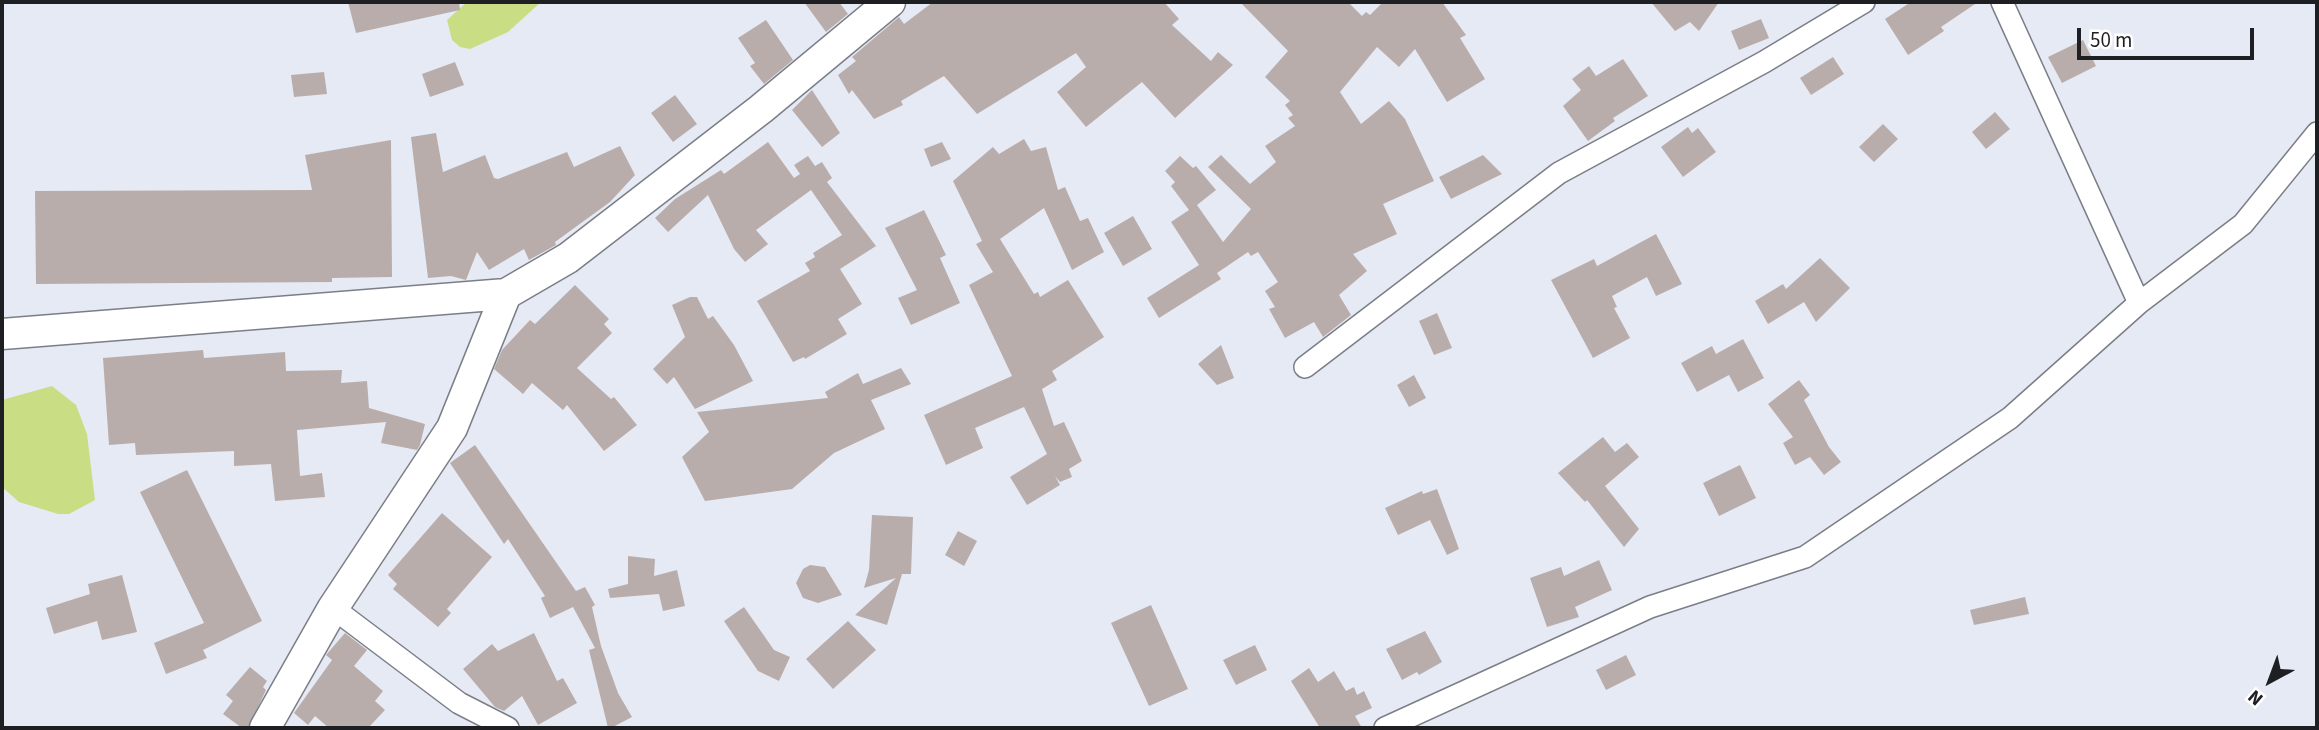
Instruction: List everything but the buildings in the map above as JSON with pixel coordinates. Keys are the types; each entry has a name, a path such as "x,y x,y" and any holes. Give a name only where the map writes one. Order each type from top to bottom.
{"main road":[{"path":"2,334 506,294 568,258 761,109 890,2"},
{"path":"265,728 333,608 452,428 506,294"}],"street":[{"path":"1305,367 1559,173 1764,62 1864,2"},
{"path":"2002,2 2139,303"},
{"path":"1385,728 1650,607 1805,557 2010,418 2139,303 2243,224 2317,133"},
{"path":"333,608 459,703 508,728"}],"green space":[{"path":"467,2 541,2 508,32 470,49 460,47 452,40 447,20"},
{"path":"52,386 76,405 87,434 95,500 69,514 58,514 19,502 2,487 2,400"}]}
